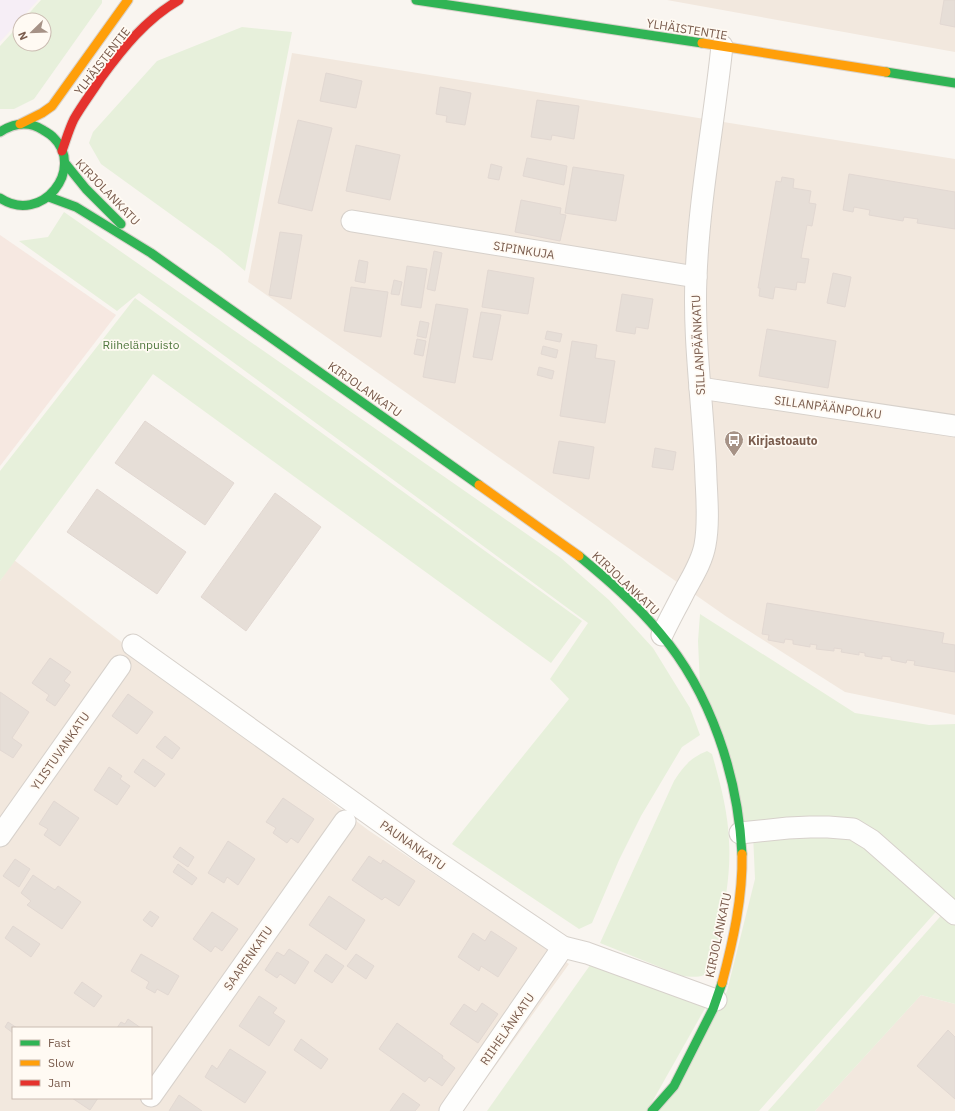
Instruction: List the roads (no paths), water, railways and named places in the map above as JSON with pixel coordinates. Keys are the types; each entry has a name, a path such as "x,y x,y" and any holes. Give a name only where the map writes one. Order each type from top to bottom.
{"main road":[{"name":"YLHÄISTENTIE","path":"20,124 52,106 128,0"},
{"name":"YLHÄISTENTIE","path":"62,151 69,128 78,111 119,55 159,12 179,0"},
{"name":"YLHÄISTENTIE","path":"416,0 955,83"},
{"path":"0,198 11,204 24,206 37,204 49,198 58,188 63,176 65,164 62,151 56,139 47,130 34,125 20,124 2,128"},
{"name":"KIRJOLANKATU","path":"65,164 86,189 151,253"},
{"name":"KIRJOLANKATU","path":"49,198 76,207 151,253 577,554 633,602 662,634 684,666 697,688 709,715 720,742 730,776 740,833 742,864 740,893 736,919 716,1000 671,1090 652,1111"}],"street":[{"name":"SILLANPÄÄNKATU","path":"662,634 702,556 707,526 705,444 695,316 696,277 700,221 722,46"},
{"name":"SIPINKUJA","path":"352,221 696,277"},
{"name":"SILLANPÄÄNPOLKU","path":"700,388 955,426"},
{"name":"PAUNANKATU","path":"133,644 422,852 563,947 587,953 716,1000"},
{"name":"YLISTUVANKATU","path":"0,836 120,666"},
{"name":"SAARENKATU","path":"152,1094 345,821"},
{"path":"740,833 810,827 828,827 853,830 871,840 955,914"},
{"name":"RIIHELÄNKATU","path":"450,1111 563,947"},
{"name":"SAARENKATU","path":"140,1111 149,1099"}],"place":[{"name":"Kirjastoauto","path":"734,457"}],"park label":[{"name":"Riihelänpuisto","path":"141,344"}]}
